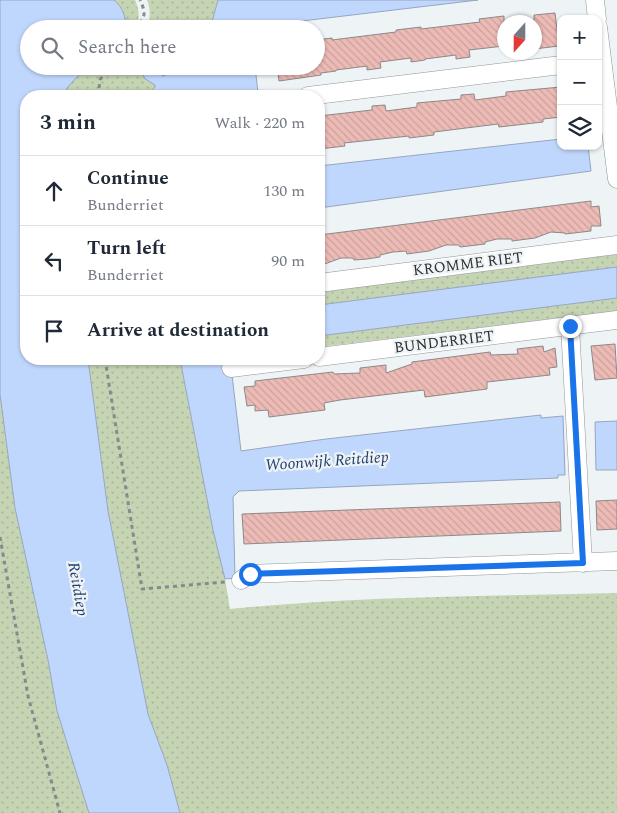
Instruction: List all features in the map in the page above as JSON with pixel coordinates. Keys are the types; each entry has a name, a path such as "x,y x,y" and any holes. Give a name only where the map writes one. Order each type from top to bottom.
{"street":[{"path":"595,0 597,15"},
{"path":"325,94 557,65"},
{"path":"602,75 617,179"},
{"name":"KROMME RIET","path":"325,282 617,245"},
{"name":"BUNDERRIET","path":"325,356 617,320"},
{"path":"570,326 583,563"},
{"path":"231,368 255,365"},
{"path":"240,580 250,574 617,561"}],"path":[{"path":"140,0 145,10 142,20"},
{"path":"99,90 103,75"},
{"path":"106,365 142,589 219,582"},
{"path":"0,537 28,696 60,813"}],"green space":[{"path":"114,0 135,0 138,7 138,20 125,20 120,6"},
{"path":"147,0 218,0 212,20 149,20"},
{"path":"142,75 155,87 152,90 66,90 78,76"},
{"path":"617,254 617,267 325,304 325,291"},
{"path":"617,298 617,311 325,346 325,335"},
{"path":"89,365 181,365 230,609 326,601 617,593 617,813 180,813 167,765 148,714 108,511"},
{"path":"0,394 15,508 48,660 57,711 89,813 0,813"}],"water":[{"name":"Reitdiep","path":"0,0 114,0 122,9 125,20 20,20 20,75 79,75 66,90 20,90 20,365 89,365 108,511 148,714 167,765 180,813 89,813 57,711 48,660 15,508 0,394"},
{"path":"218,0 478,0 310,20 212,20"},
{"path":"143,75 256,75 258,90 152,90 155,85 144,78"},
{"path":"557,139 557,150 588,150 591,171 325,207 325,165"},
{"path":"617,267 617,298 325,335 325,304"},
{"name":"Woonwijk Reitdiep","path":"181,365 229,365 230,375 232,375 241,451 326,439 541,415 541,418 563,416 565,475 558,475 558,478 239,491 233,497 235,578 225,579 213,530"},
{"path":"617,421 617,470 596,470 595,422"}],"building":[{"path":"555,13 557,46 542,48 542,15 534,15"},
{"path":"497,17 497,47 469,50 470,57 456,59 456,55 411,62 411,58 380,62 381,68 367,70 367,66 325,72 325,39 332,38 332,40 396,32 396,30 480,22 479,19"},
{"path":"278,75 321,75 279,81"},
{"path":"557,87 557,117 543,119 543,122 499,127 498,124 434,132 434,135 344,143 345,146 325,148 325,115 372,110 372,106 385,105 386,111 417,107 417,103 461,99 461,95 474,94 475,100 506,96 506,92"},
{"path":"591,201 591,207 599,206 601,226 591,226 591,231 565,234 551,232 535,238 512,241 512,239 497,239 485,242 485,244 460,247 459,245 446,245 429,251 407,254 406,251 393,252 367,259 341,258 325,264 325,234"},
{"path":"615,344 617,378 595,380 591,346"},
{"path":"543,346 544,352 555,348 557,367 549,368 550,375 487,382 487,389 425,397 424,390 340,400 324,403 325,410 269,417 268,410 255,411 255,405 247,406 244,387 255,386 255,381 333,372 334,374 360,373 360,368 386,365 386,373 412,364 412,362 490,352 491,355 518,354 517,349"},
{"path":"617,500 617,529 597,530 596,501"},
{"path":"560,502 561,531 244,544 242,514"}],"route":[{"path":"250,574 583,563 570,326"}]}
